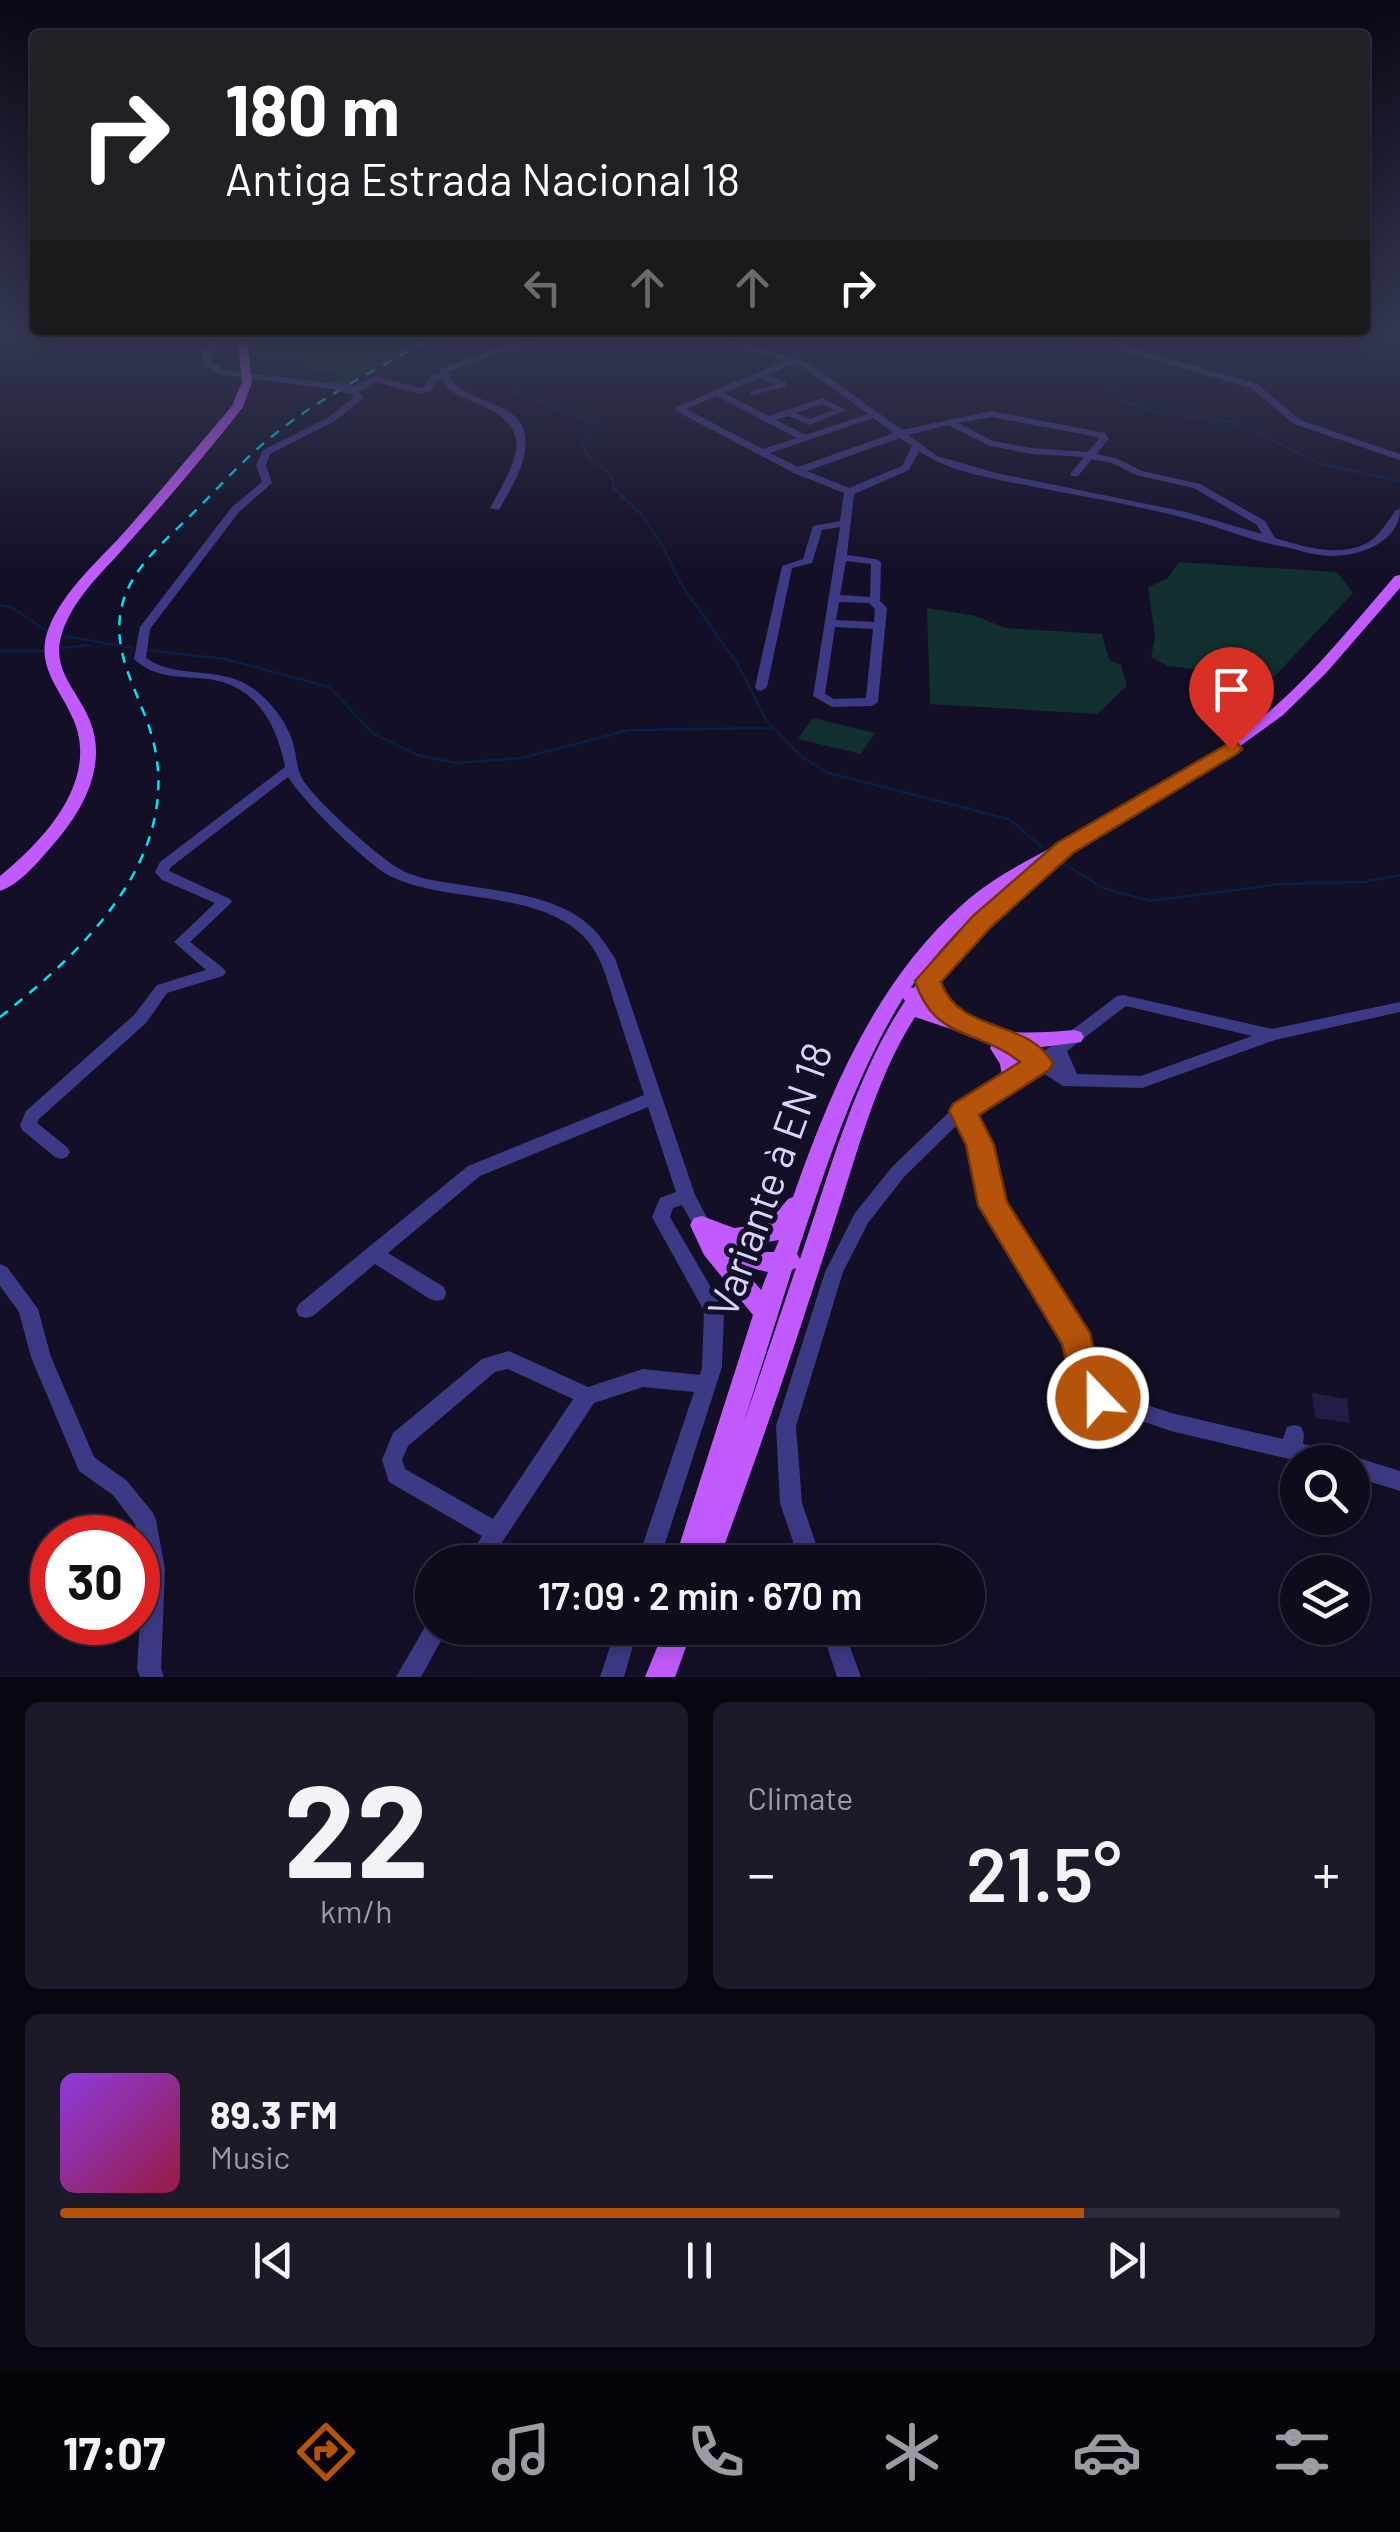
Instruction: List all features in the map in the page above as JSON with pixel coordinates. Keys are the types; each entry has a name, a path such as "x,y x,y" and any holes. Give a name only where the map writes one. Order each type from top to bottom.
{"main road":[{"path":"0,885 43,846 68,813 86,764 86,733 50,665 55,630 66,611 233,413"},
{"name":"Variante à EN 18","path":"693,1545 801,1199 840,1093 982,922 1065,848 1231,749 1289,706 1400,579"},
{"path":"917,996 954,1021 1040,1063"},
{"name":"Variante à EN 18","path":"710,1545 756,1426 864,1102 899,1025 917,996"},
{"path":"998,1041 1066,1043"},
{"path":"998,1041 1010,1064 1011,1083"},
{"path":"716,1237 774,1232 801,1199"},
{"path":"716,1237 768,1251 782,1264 790,1282 793,1310"},
{"path":"716,1237 765,1312"},
{"path":"782,1264 814,1243"},
{"path":"660,1677 667,1645"},
{"path":"660,1677 672,1645"}],"street":[{"path":"340,413 266,452 260,465 267,483 235,510 144,628 140,659 151,667 208,674 241,684 282,729 295,779 386,868 436,888 534,904 586,928 607,958 686,1196 716,1237"},
{"path":"496,508 517,471 525,438 501,413"},
{"path":"688,413 798,472 850,492 906,468 917,446"},
{"path":"757,413 805,438"},
{"path":"768,419 785,413"},
{"path":"792,413 810,422 833,413"},
{"path":"1287,413 1297,422 1400,457"},
{"path":"760,453 876,414 934,458"},
{"path":"798,472 902,434 997,414 1094,432 1104,439 1075,474"},
{"path":"948,422 990,442 1114,461 1138,474 1196,486 1261,523 1272,542"},
{"path":"910,460 934,458 1043,487 1186,515 1312,552 1352,552 1383,535 1400,512"},
{"path":"834,598 875,602 881,608 872,702 832,703 819,696 850,492"},
{"path":"761,687 787,566 808,561 817,528 845,522"},
{"path":"841,557 876,562 875,602"},
{"path":"830,622 880,626"},
{"path":"61,1152 28,1125 32,1115 140,1019 162,989 218,972 181,942 225,902 167,876 162,872 166,865 292,768"},
{"path":"805,1545 791,1502 786,1426 834,1272 861,1218 898,1172 963,1111 1040,1063 1122,1000 1272,1035"},
{"path":"1040,1063 1091,1083 1142,1082 1272,1035 1400,1007"},
{"path":"1066,1043 1066,1076"},
{"path":"1011,1083 1066,1076"},
{"path":"306,1310 474,1171 653,1098"},
{"path":"963,1111 980,1145 992,1205 1021,1255 1054,1297 1078,1343 1085,1380 1098,1398 1171,1422 1300,1445"},
{"path":"654,1545 712,1367 714,1310 661,1218 666,1203 686,1196"},
{"path":"376,1255 437,1293"},
{"path":"0,1272 28,1309 41,1357 86,1464 120,1488 145,1520 154,1569 149,1669 152,1677"},
{"path":"495,1532 396,1475 392,1460 400,1440 489,1366 510,1360 587,1396"},
{"path":"487,1545 587,1396 643,1378 706,1384"},
{"path":"1370,1471 1400,1480"},
{"path":"408,1677 427,1645"},
{"path":"612,1677 622,1645"},
{"path":"838,1645 849,1677"}],"green space":[{"path":"1179,562 1337,572 1353,593 1272,679 1168,666 1151,657 1155,637 1148,587 1167,579"},
{"path":"927,608 976,616 1005,628 1102,634 1109,660 1121,665 1127,686 1097,714 930,704"},
{"path":"813,718 875,733 861,754 798,739"}],"building":[{"path":"1312,1393 1347,1399 1350,1423 1315,1418"}],"waterway":[{"path":"569,413 595,424 581,444 590,458 611,475 614,488 640,513 660,541 681,584 738,665 766,720 802,757 828,773 1009,819 1042,847"},
{"path":"1167,413 1233,422 1322,464 1400,481"},
{"path":"0,605 13,608 50,633"},
{"path":"64,636 132,648"},
{"path":"61,648 90,645"},
{"path":"147,650 225,659 329,687 374,734 417,755 456,763 522,758 629,730 772,728"},
{"path":"0,651 43,651"},
{"path":"1061,862 1103,888 1150,901 1279,884 1363,882 1400,875"}],"railway":[{"path":"0,1017 65,961 95,929 121,895 141,858 155,819 158,777 151,733 127,669 120,637 128,589 159,546 241,464 304,413"}],"route":[{"path":"1098,1398 1085,1380 1078,1343 1054,1297 1021,1255 992,1205 980,1145 963,1111 1040,1063 1013,1042 954,1021 934,1001 928,981 982,922 1065,848 1231,749"}]}
